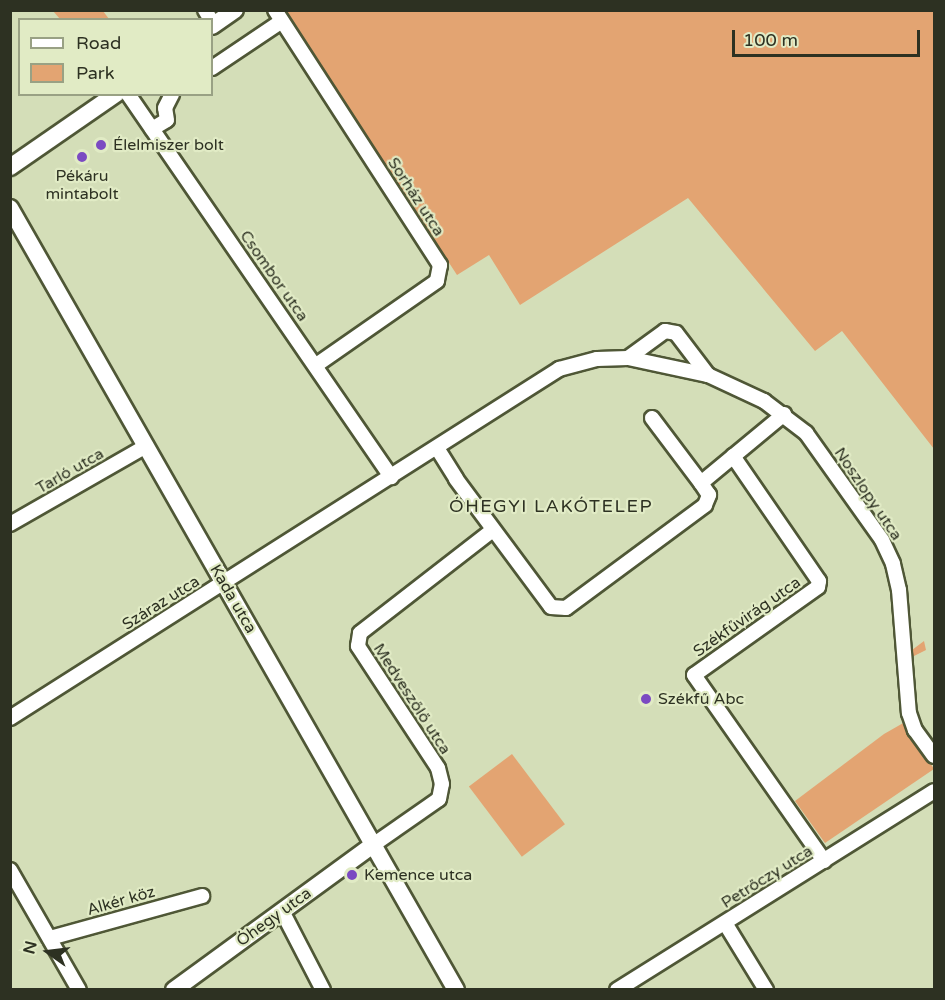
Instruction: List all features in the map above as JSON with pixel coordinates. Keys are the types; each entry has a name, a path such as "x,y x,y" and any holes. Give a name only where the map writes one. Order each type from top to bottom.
{"street":[{"path":"213,19 235,10"},
{"path":"213,67 279,16"},
{"name":"Sorház utca","path":"279,16 440,266 437,281 316,365"},
{"path":"10,166 113,96"},
{"name":"Csombor utca","path":"129,96 391,477"},
{"path":"152,129 167,120 165,108 171,96"},
{"name":"Kada utca","path":"10,208 456,990"},
{"name":"Noszlopy utca","path":"628,358 664,331 676,333 708,375"},
{"name":"Noszlopy utca","path":"391,477 559,369 597,358 628,358 708,375 764,401 806,433 882,540 893,564 899,590 909,713 915,730 934,756"},
{"path":"701,483 784,414"},
{"path":"437,448 456,479 551,606 566,608 705,505 709,495 652,418"},
{"name":"Tarló utca","path":"10,524 146,446"},
{"name":"Székfűvirág utca","path":"733,456 819,581 818,587 694,675 824,861"},
{"name":"Száraz utca","path":"10,718 391,477"},
{"name":"Medveszőlő utca","path":"374,845 439,798 442,784 438,768 358,646 360,633 493,530"},
{"name":"Petrőczy utca","path":"617,990 934,791"},
{"name":"Óhegy utca","path":"174,990 374,845"},
{"path":"10,870 79,990"},
{"name":"Alkér köz","path":"50,938 202,896"},
{"path":"282,911 323,990"},
{"path":"725,923 766,990"}],"green space":[{"path":"53,11 103,11 108,18 59,18"},
{"path":"285,11 934,11 934,449 842,331 815,351 688,198 520,305 489,255 457,275"},
{"path":"924,641 926,650 912,657 912,650"},
{"path":"905,722 934,769 825,843 795,801 884,734"},
{"path":"512,754 565,824 522,857 469,786"}],"place":[{"name":"Élelmiszer bolt","path":"101,145"},
{"name":"Pékáru mintabolt","path":"82,157"},
{"name":"Székfű Abc","path":"646,699"},
{"name":"Kemence utca","path":"352,875"}],"district":[{"name":"ÓHEGYI LAKÓTELEP","path":"551,506"}]}
